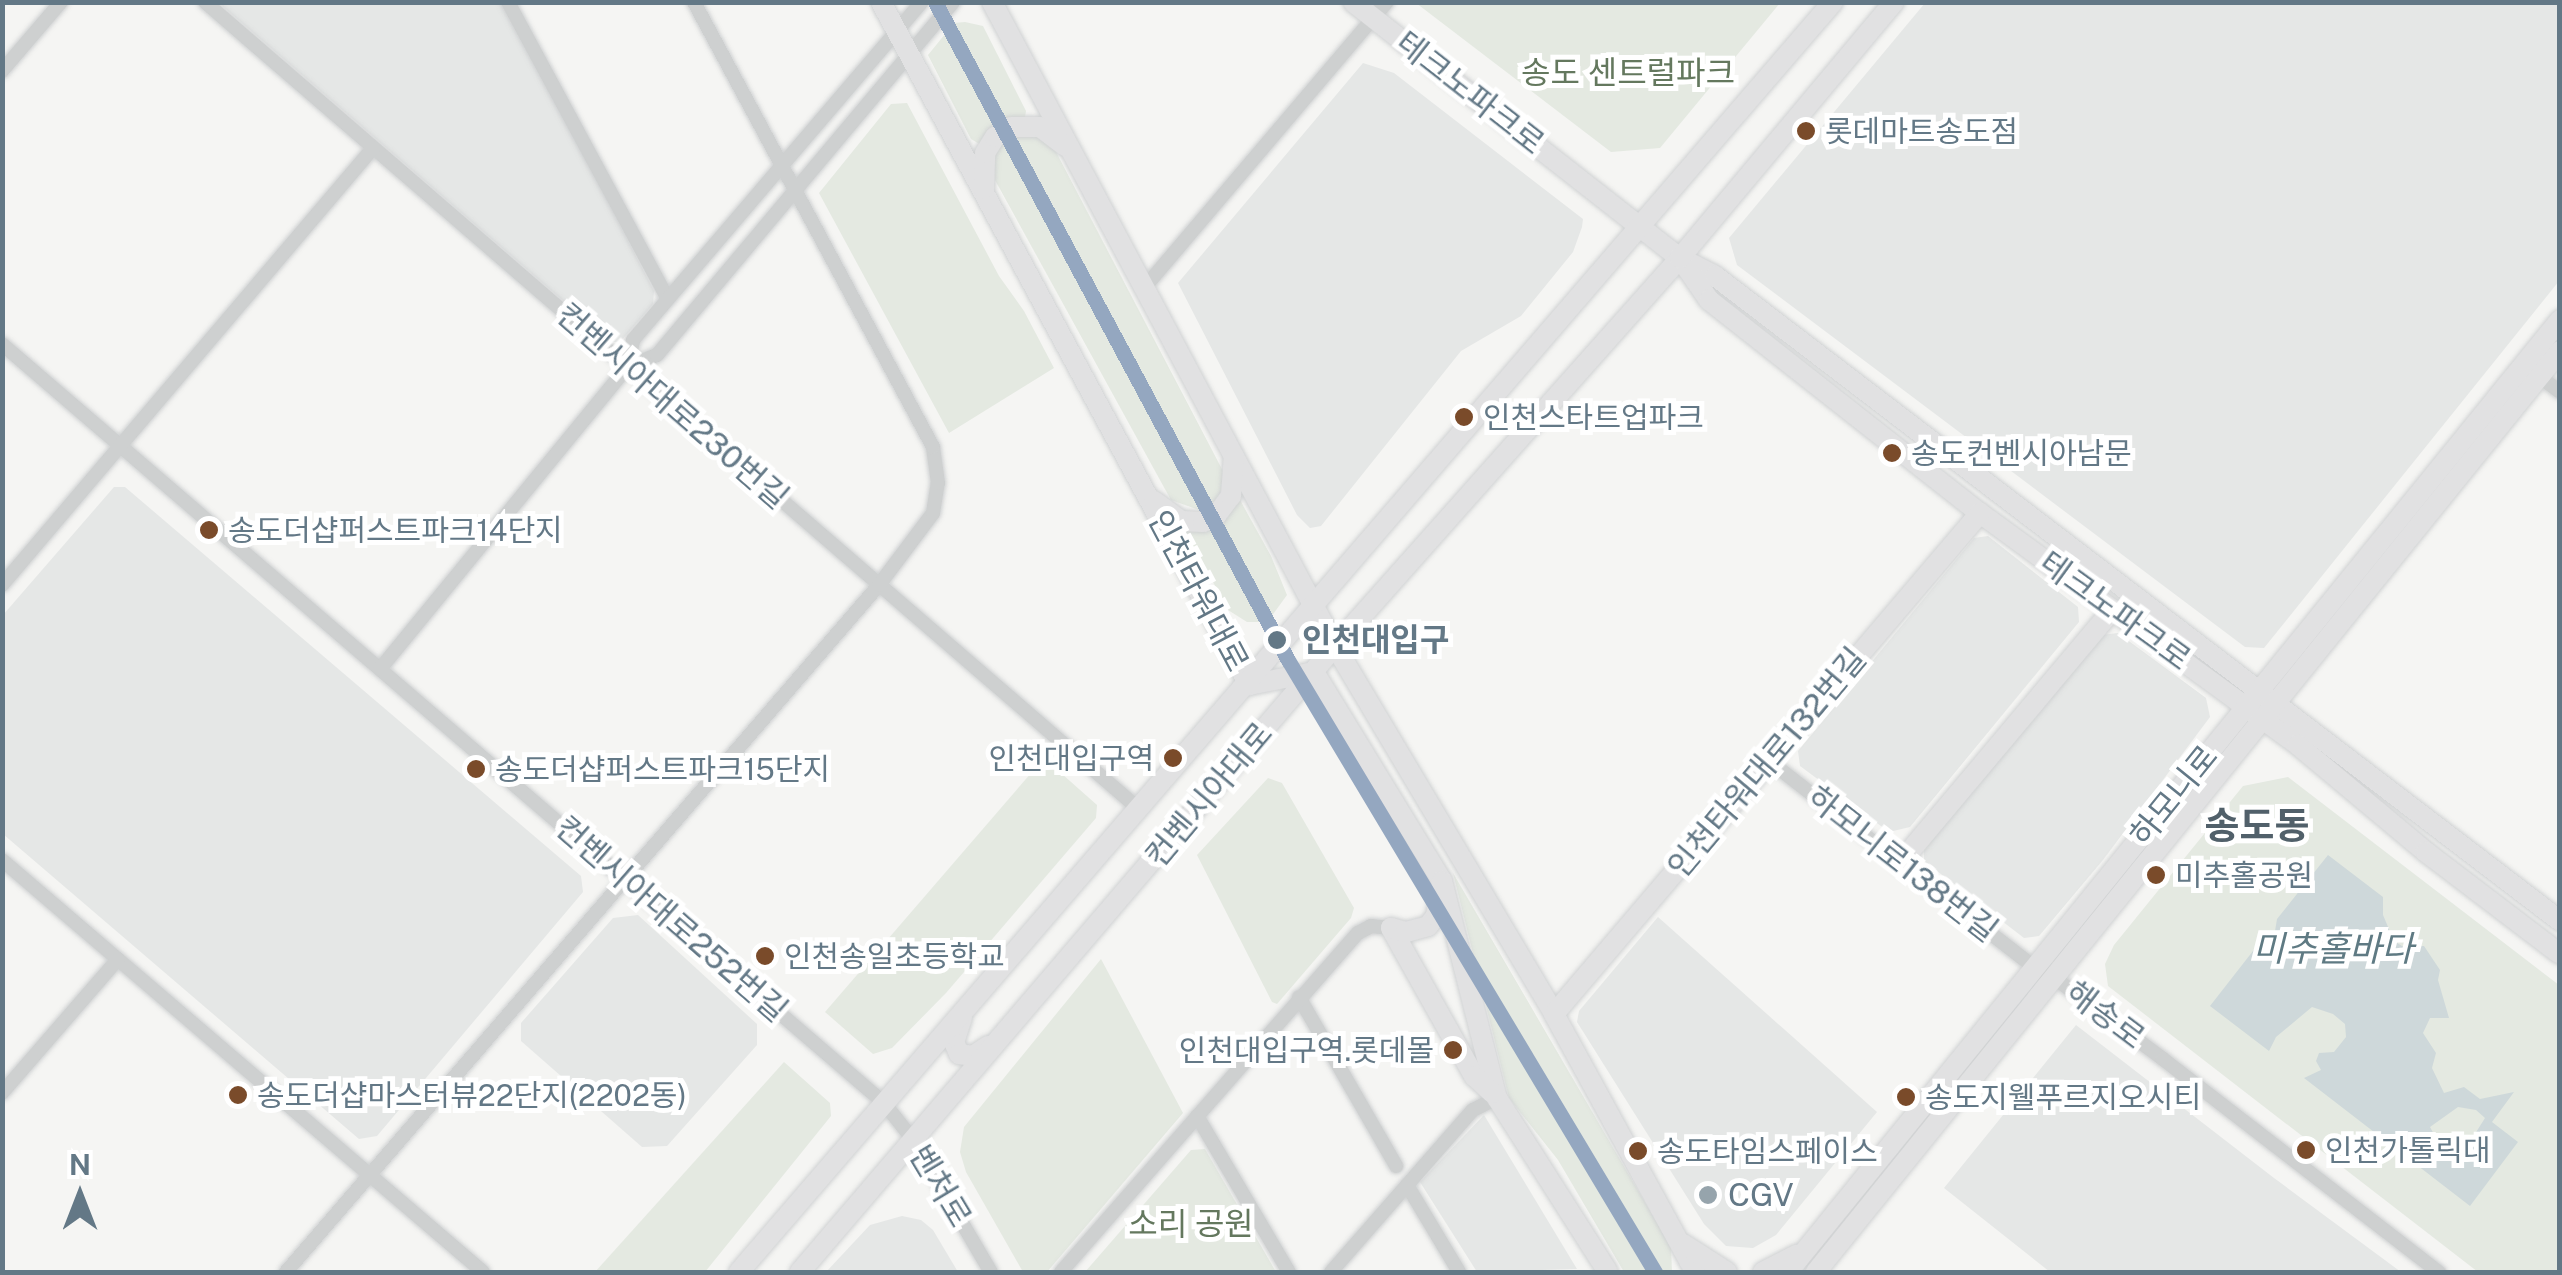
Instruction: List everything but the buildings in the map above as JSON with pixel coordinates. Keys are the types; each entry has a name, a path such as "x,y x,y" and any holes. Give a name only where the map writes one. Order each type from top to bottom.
{"main road":[{"name":"인천타워대로","path":"881,2 1249,685 1314,672"},
{"path":"992,2 1335,646 1554,1014 1695,1272"},
{"name":"테크노파크로","path":"1353,2 1380,10 1680,258 1715,276 1994,490 2560,954"},
{"name":"컨벤시아대로","path":"739,1272 1643,228 1833,2"},
{"name":"컨벤시아대로","path":"800,1272 1335,646 1680,258 1894,2"},
{"path":"985,194 985,152 994,137 1011,127 1040,127 1074,154"},
{"name":"테크노파크로","path":"1680,258 1708,300 1980,513 2560,920"},
{"name":"하모니로","path":"1816,1272 1969,1080 2056,979 2259,706 2560,320"},
{"name":"하모니로","path":"1788,1272 2035,968 2560,351"},
{"path":"1143,488 1174,518 1207,521 1223,511 1231,496 1235,473 1232,448"},
{"name":"인천타워대로132번길","path":"1554,1014 1980,513"},
{"path":"1900,863 2113,609"},
{"path":"1314,672 1442,881 1497,1098"},
{"path":"1407,953 1406,944 1416,930 1436,916 1442,881"},
{"path":"1391,928 1416,930"},
{"path":"1391,928 1474,1076 1497,1098 1606,1268"},
{"path":"968,1008 956,1031 959,1054 973,1056 1002,1036"},
{"path":"1675,1236 1680,1259 1677,1272"},
{"path":"1675,1236 1727,1272"},
{"path":"1763,1272 1804,1253"}],"street":[{"path":"2,71 62,2"},
{"name":"컨벤시아대로230번길","path":"205,2 1140,810"},
{"path":"508,2 668,299"},
{"path":"286,1272 879,585 933,513 938,483 933,448 694,2"},
{"path":"380,669 627,367 633,340 922,2"},
{"path":"627,367 657,355 796,194 953,2"},
{"path":"1145,287 1380,10"},
{"path":"2,584 122,448 373,148"},
{"name":"컨벤시아대로252번길","path":"2,344 884,1103"},
{"path":"2539,376 2560,392"},
{"name":"하모니로138번길","path":"1768,760 2035,968 2056,979"},
{"path":"2,860 483,1272"},
{"path":"1061,1272 1358,932 1371,926 1391,928"},
{"path":"2,1093 118,959"},
{"name":"해송로","path":"2056,979 2439,1272"},
{"path":"1299,997 1396,1166"},
{"path":"1331,1272 1473,1110 1497,1098"},
{"name":"벤처로","path":"884,1103 914,1141 991,1272"},
{"path":"1197,1116 1290,1272"},
{"path":"1407,1185 1459,1272"}],"shaded area":[{"path":"219,3 505,3 654,291 653,304 620,342 611,342"},
{"path":"1925,3 2559,3 2559,281 2264,648 2245,647 1737,265 1729,238"},
{"path":"1363,63 1394,73 1583,219 1573,252 1521,316 1461,351 1321,526 1310,528 1297,515 1178,283"},
{"path":"114,487 125,487 581,876 583,892 377,1136 359,1139 3,834 3,615"},
{"path":"1988,536 2078,607 2079,622 1910,827 1889,832 1800,766 1798,751 1974,538"},
{"path":"2118,633 2206,698 2210,717 2103,860 2039,936 2024,938 1924,861 1924,850 2101,635"},
{"path":"638,915 757,1024 757,1045 667,1146 642,1147 521,1041 521,1023 613,918"},
{"name":"송도타임스페이스","path":"1658,917 1877,1112 1776,1235 1753,1248 1726,1246 1704,1224 1577,1022 1579,1011"},
{"path":"2076,1025 2401,1272 2050,1272 1944,1188"},
{"path":"1484,1115 1577,1269 1477,1272 1420,1182"},
{"path":"902,1216 921,1220 933,1230 958,1272 826,1272 870,1225"}],"green space":[{"name":"송도 센트럴파크","path":"1416,3 1780,3 1660,148 1611,152"},
{"path":"954,23 983,26 1026,111 1025,117 981,145 971,139 928,55"},
{"path":"907,103 999,276 1024,311 1054,368 949,433 819,193 891,104"},
{"path":"1035,132 1055,150 1224,473 1219,499 1199,510 1171,500 995,180 993,154 1003,138"},
{"path":"1234,499 1240,500 1271,556 1287,595 1271,617 1259,622 1247,622 1228,610 1199,556 1180,535 1182,528"},
{"path":"1044,758 1097,805 1096,818 946,993 892,1048 873,1054 825,1012"},
{"name":"미추홀공원","path":"2288,777 2559,985 2559,1272 2478,1272 2108,986 2105,964 2114,945 2243,786"},
{"path":"1268,778 1282,783 1354,908 1351,918 1277,1004 1272,1002 1197,855"},
{"path":"1453,873 1671,1247 1672,1272 1624,1272 1558,1160 1509,1098"},
{"path":"1101,959 1183,1113 1047,1272 1023,1272 966,1172 960,1152 964,1127"},
{"path":"784,1062 830,1103 831,1116 705,1272 595,1272"},
{"name":"소리 공원","path":"1205,1149 1276,1272 1085,1272 1191,1150"}],"water":[{"name":"미추홀바다","path":"2328,855 2383,897 2383,915 2394,941 2402,946 2424,946 2440,970 2438,980 2449,1018 2430,1018 2423,1033 2436,1053 2432,1068 2444,1093 2464,1087 2480,1099 2514,1092 2492,1122 2518,1142 2470,1206 2304,1078 2321,1070 2316,1061 2319,1053 2334,1052 2346,1037 2345,1024 2333,1014 2312,1007 2276,1037 2269,1051 2210,1006 2260,942 2274,937 2277,919","holes":["2458,1107 2476,1110 2485,1118 2473,1137 2442,1149 2430,1127"]}],"transit line":[{"path":"935,2 1288,660 1655,1272"}],"place":[{"name":"롯데마트송도점","path":"1806,131"},
{"name":"인천스타트업파크","path":"1464,417"},
{"name":"송도컨벤시아남문","path":"1892,453"},
{"name":"송도더샵퍼스트파크14단지","path":"209,530"},
{"name":"인천대입구","path":"1277,640"},
{"name":"인천대입구역","path":"1173,758"},
{"name":"송도더샵퍼스트파크15단지","path":"476,769"},
{"name":"미추홀공원","path":"2156,875"},
{"name":"인천송일초등학교","path":"765,956"},
{"name":"인천대입구역.롯데몰","path":"1453,1050"},
{"name":"송도더샵마스터뷰22단지(2202동)","path":"238,1095"},
{"name":"송도지웰푸르지오시티","path":"1906,1097"},
{"name":"인천가톨릭대","path":"2306,1150"},
{"name":"송도타임스페이스","path":"1638,1151"},
{"name":"CGV","path":"1708,1195"}],"district":[{"name":"송도동","path":"2257,826"}]}
